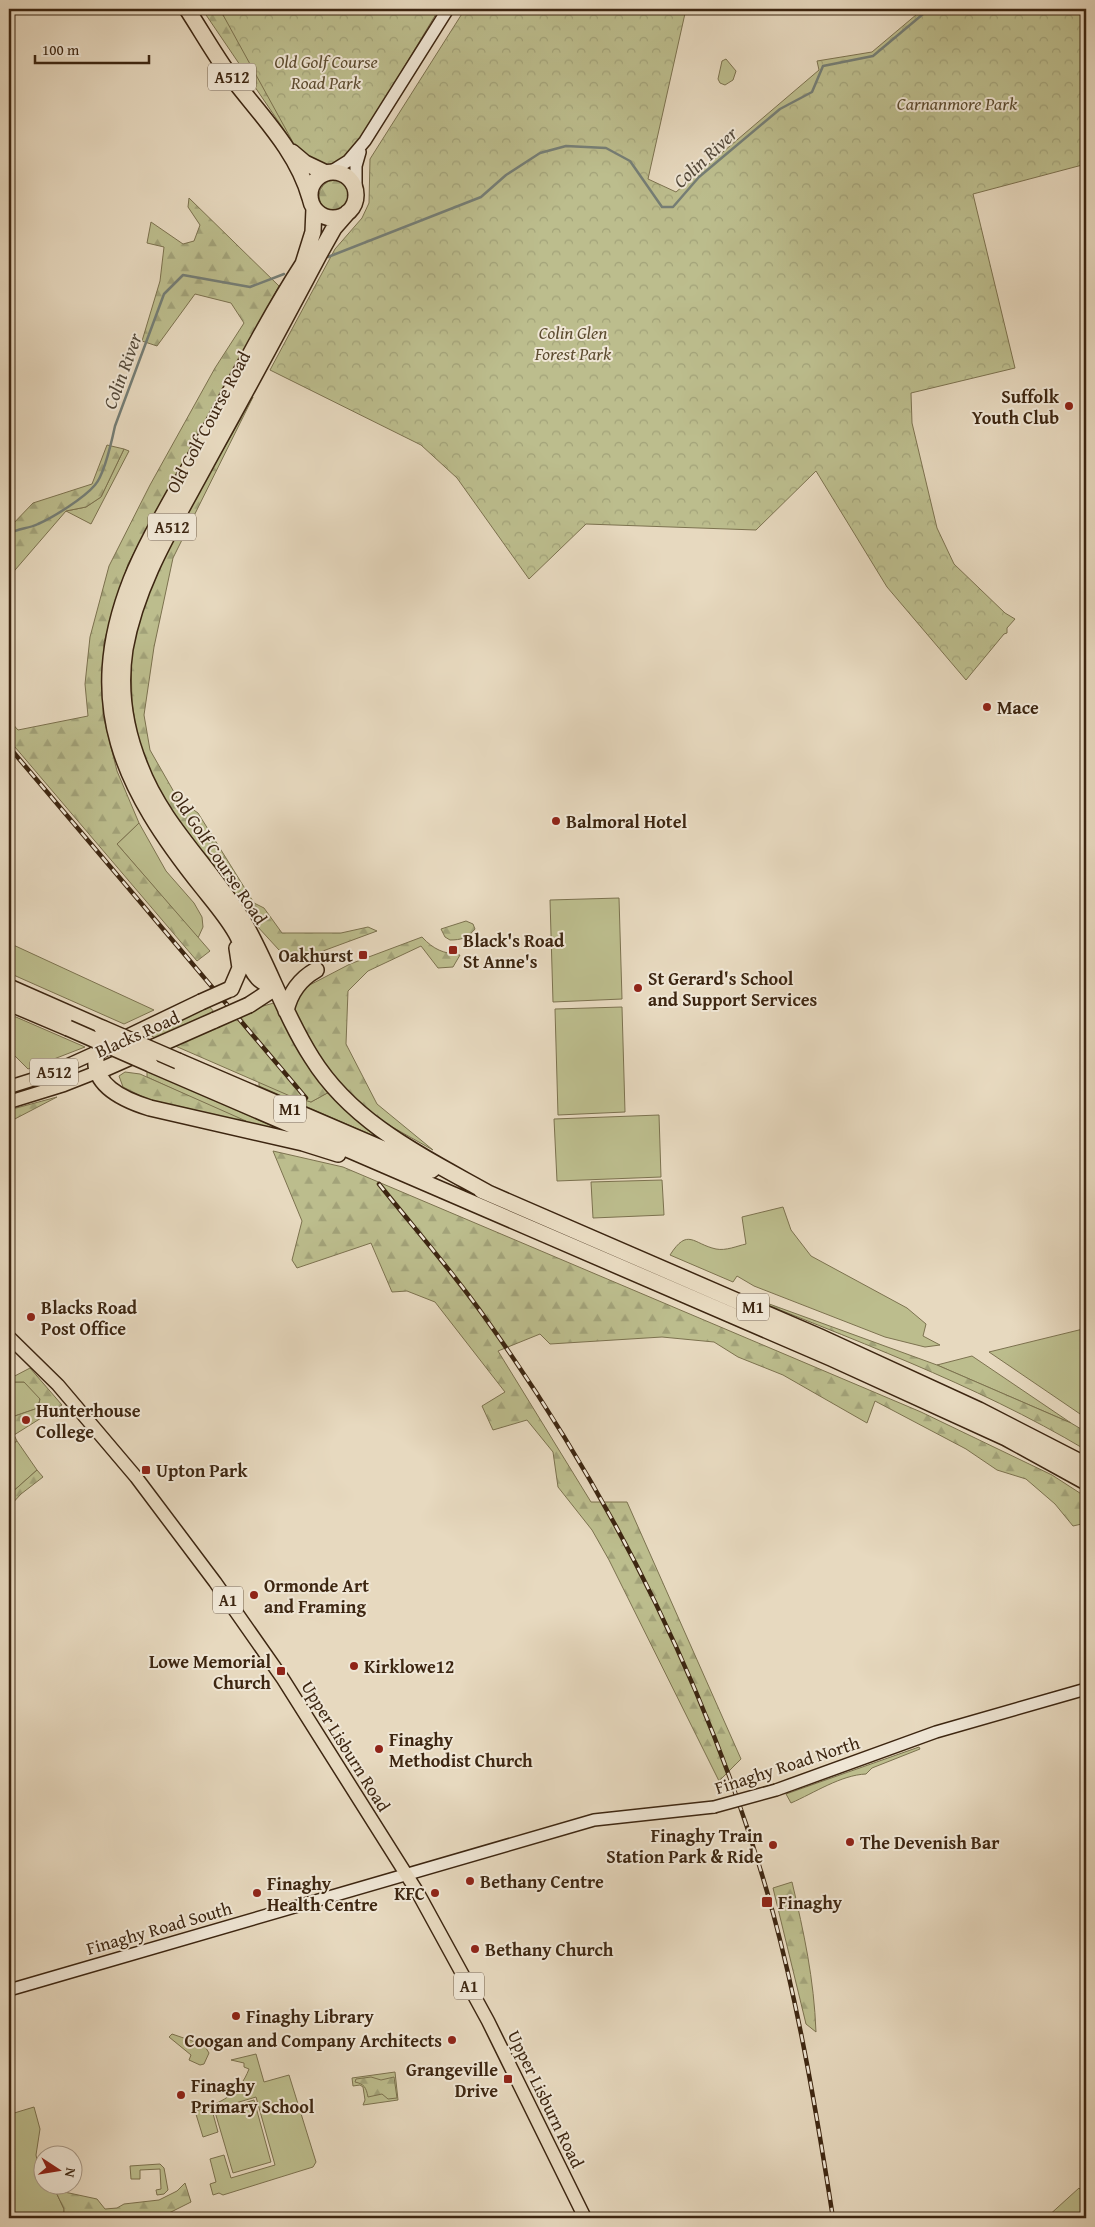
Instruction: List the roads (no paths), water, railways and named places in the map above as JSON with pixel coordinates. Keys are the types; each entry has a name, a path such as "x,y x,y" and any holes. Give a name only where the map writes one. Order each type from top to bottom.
{"highway":[{"name":"A512","path":"187,9 226,69 282,142 299,170 311,202"},
{"name":"A512","path":"282,142 305,163 329,172 345,175 350,179 356,193 356,200 348,212"},
{"name":"A512","path":"311,202 312,185 316,179 329,172"},
{"path":"311,202 321,215 328,218 342,216 348,212"},
{"name":"Old Golf Course Road","path":"311,202 309,228 304,249 291,282 146,548 123,603 112,648 109,687 111,708 125,767 139,798 156,825 236,933 263,976 276,988 305,1047 325,1077 362,1116 395,1140 490,1194"},
{"name":"Old Golf Course Road","path":"263,976 246,926 229,899 174,829 143,775 131,743 125,707 123,687 125,650 136,607 158,554 320,252 334,228 348,212"},
{"name":"A512","path":"219,909 232,934 241,962 240,972 229,989"},
{"path":"286,1011 288,1002 296,987 316,970"},
{"name":"Blacks Road","path":"97,1052 200,1002 263,976"},
{"name":"M1","path":"9,987 828,1341 979,1410 1086,1465"},
{"name":"Blacks Road","path":"97,1072 249,1005 276,988"},
{"name":"M1","path":"9,1003 687,1294 964,1418 1086,1482"},
{"path":"97,1052 95,1061 97,1072 109,1088 138,1105 321,1148 361,1163 546,1244 621,1273 687,1294"}],"main road":[{"name":"Blacks Road","path":"9,1087 44,1076 97,1052"},
{"name":"Blacks Road","path":"9,1102 64,1085 97,1072"},
{"name":"Upper Lisburn Road","path":"9,1337 58,1385 110,1444 216,1582 320,1736 406,1874 476,1999 585,2218"}],"street":[{"path":"329,172 348,161 365,141 448,9"},
{"path":"356,193 356,166 365,141"},
{"name":"Finaghy Road North","path":"406,1874 602,1818 714,1807 776,1790 931,1734 1086,1689"},
{"name":"Finaghy Road South","path":"9,1990 406,1874"}],"waterway":[{"name":"Colin River","path":"328,257 481,197 506,175 540,153 566,146 606,148 630,161 662,207 673,207 699,177 780,109 812,92 823,66 873,56 929,9"},
{"name":"Colin River","path":"9,534 45,521 84,496 95,485 101,474 115,426 164,294 183,275 250,287 284,274"}],"railway":[{"path":"9,747 306,1098"},
{"path":"379,1184 447,1267 533,1387 577,1458 618,1530 656,1604 690,1679 722,1756 749,1834 773,1913 800,2027 833,2218"}],"place":[{"name":"Suffolk Youth Club","path":"1069,406"},
{"name":"Mace","path":"987,707"},
{"name":"Balmoral Hotel","path":"556,821"},
{"name":"Black's Road St Anne's","path":"453,950"},
{"name":"Oakhurst","path":"363,955"},
{"name":"St Gerard's School and Support Services","path":"638,988"},
{"name":"Blacks Road Post Office","path":"31,1317"},
{"name":"Hunterhouse College","path":"26,1420"},
{"name":"Upton Park","path":"146,1470"},
{"name":"Ormonde Art and Framing","path":"254,1595"},
{"name":"Kirklowe12","path":"354,1666"},
{"name":"Lowe Memorial Church","path":"281,1671"},
{"name":"Finaghy Methodist Church","path":"379,1749"},
{"name":"The Devenish Bar","path":"850,1842"},
{"name":"Finaghy Train Station Park & Ride","path":"773,1845"},
{"name":"Bethany Centre","path":"470,1881"},
{"name":"Finaghy Health Centre","path":"257,1893"},
{"name":"KFC","path":"435,1893"},
{"name":"Finaghy","path":"767,1902"},
{"name":"Bethany Church","path":"475,1949"},
{"name":"Finaghy Library","path":"236,2016"},
{"name":"Coogan and Company Architects","path":"452,2040"},
{"name":"Grangeville Drive","path":"508,2079"},
{"name":"Finaghy Primary School","path":"181,2095"}],"park label":[{"name":"Old Golf Course Road Park","path":"326,71"},
{"name":"Carnanmore Park","path":"957,103"},
{"name":"Colin Glen Forest Park","path":"573,342"}]}
